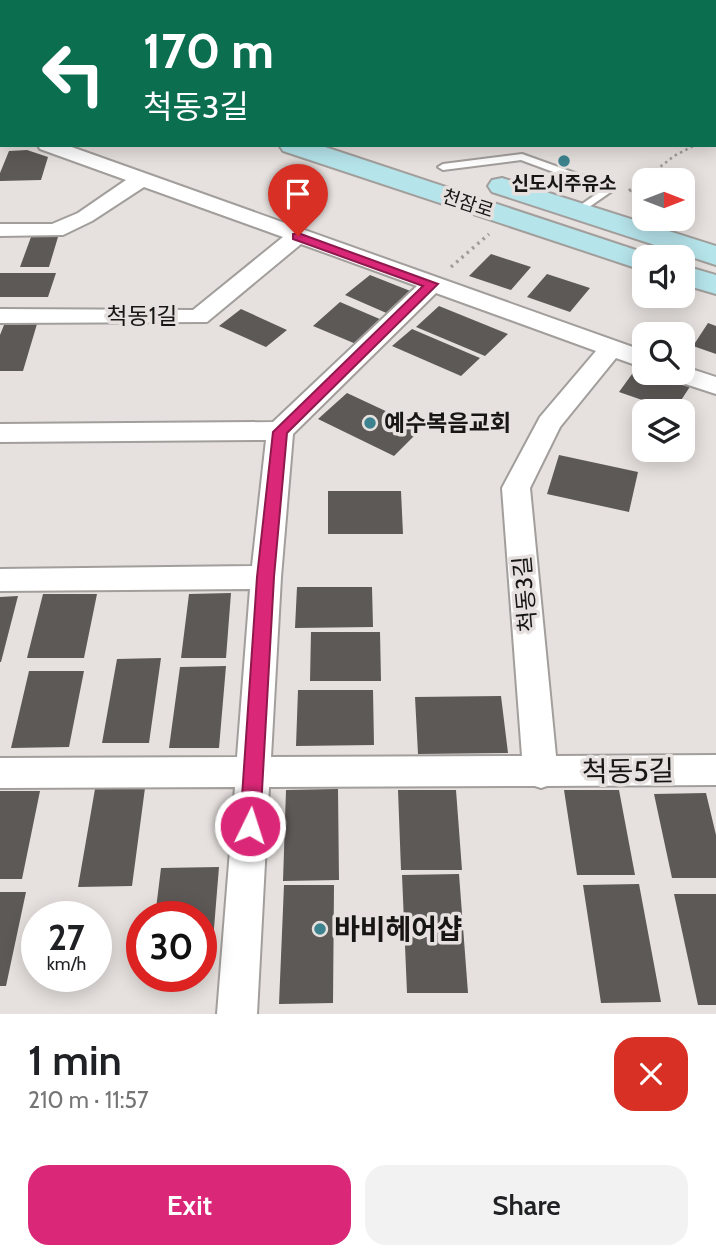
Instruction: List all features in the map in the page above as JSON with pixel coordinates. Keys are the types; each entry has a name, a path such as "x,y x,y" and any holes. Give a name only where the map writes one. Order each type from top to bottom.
{"street":[{"path":"53,147 632,356"},
{"name":"천잠로","path":"298,147 632,257"},
{"name":"천잠로","path":"379,147 716,256"},
{"path":"0,230 54,230 85,217 142,178"},
{"name":"척동1길","path":"0,316 199,317 298,236"},
{"path":"695,278 716,285"},
{"path":"237,1014 266,577 280,432 432,284"},
{"name":"척동3길","path":"541,773 516,488 549,423 611,349"},
{"path":"695,379 716,386"},
{"path":"0,433 280,432"},
{"path":"0,580 266,577"},
{"name":"척동5길","path":"541,773 716,770"},
{"path":"0,773 541,773"}],"lane":[{"path":"443,167 522,157 610,189 587,214"}],"path":[{"path":"587,214 691,147"},
{"path":"432,284 490,233"}],"building":[{"path":"27,150 48,157 41,180 0,181 0,173 9,151"},
{"path":"31,237 58,237 49,267 20,267"},
{"path":"491,254 531,267 511,290 469,276"},
{"path":"0,273 56,273 48,297 0,297"},
{"path":"547,274 590,288 570,312 527,297"},
{"path":"370,275 413,292 391,315 345,295"},
{"path":"340,302 382,320 356,344 313,326"},
{"path":"439,306 508,334 485,356 416,327"},
{"path":"241,309 287,330 266,347 219,326"},
{"path":"708,323 716,326 716,354 695,347"},
{"path":"37,324 23,371 0,371 0,335 4,325"},
{"path":"412,329 480,358 461,376 392,346"},
{"path":"632,374 632,385 691,385 682,399 639,399 619,392"},
{"name":"예수복음교회","path":"347,393 422,428 394,456 318,419"},
{"path":"559,455 638,472 629,512 547,494"},
{"path":"328,491 401,491 403,534 328,534"},
{"path":"297,587 372,587 373,627 295,628"},
{"path":"231,593 226,658 181,658 189,594"},
{"path":"43,594 97,594 84,658 27,658"},
{"path":"18,596 1,662 0,662 0,597"},
{"path":"311,632 380,632 381,681 310,681"},
{"path":"161,658 149,743 102,743 117,659"},
{"path":"226,666 219,748 169,748 180,667"},
{"path":"29,671 84,671 69,747 11,748"},
{"path":"298,690 373,690 374,745 296,746"},
{"path":"501,696 508,753 418,754 415,697"},
{"path":"145,788 132,886 78,887 95,789"},
{"path":"338,789 339,880 283,881 286,790"},
{"path":"398,790 456,790 462,870 401,870"},
{"path":"564,790 619,790 635,875 577,875"},
{"path":"0,791 40,791 22,879 0,879"},
{"path":"706,793 716,835 716,878 672,878 654,794"},
{"path":"219,867 216,901 157,901 161,868"},
{"path":"459,874 468,993 407,993 402,875"},
{"path":"639,884 661,1002 601,1003 583,885"},
{"path":"284,885 334,885 333,1003 279,1004"},
{"path":"0,892 26,892 24,901 21,901 21,916 6,986 0,986"},
{"path":"674,894 716,894 716,1005 698,1005"}],"place":[{"name":"신도시주유소","path":"564,161"},
{"name":"예수복음교회","path":"370,423"},
{"name":"바비헤어샵","path":"320,929"}],"route":[{"path":"250,826 266,577 280,432 432,284 298,236"}]}
